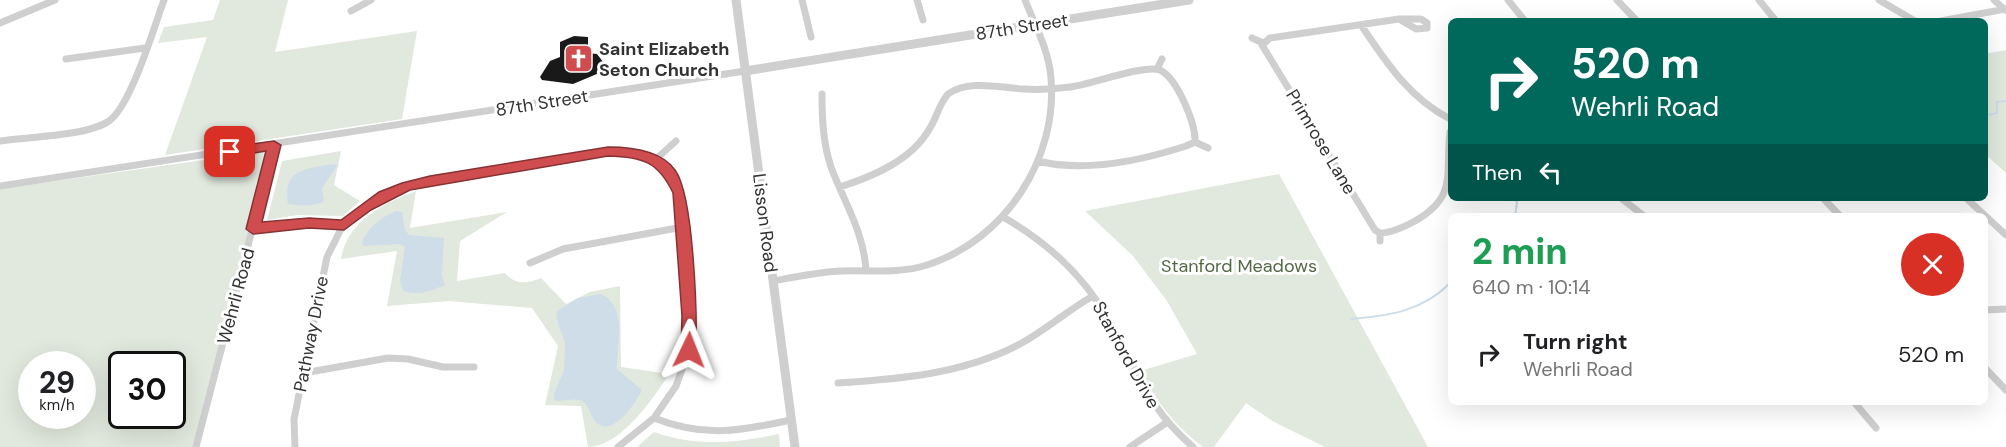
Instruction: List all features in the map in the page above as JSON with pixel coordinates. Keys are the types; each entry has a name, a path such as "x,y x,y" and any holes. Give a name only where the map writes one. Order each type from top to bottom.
{"street":[{"path":"0,23 55,0"},
{"path":"0,141 92,127 109,121 125,102 164,0"},
{"path":"351,11 371,0"},
{"name":"Lisson Road","path":"736,0 795,447"},
{"path":"802,0 811,37"},
{"path":"917,0 923,20"},
{"path":"773,281 825,272 911,268 950,257 979,241 1003,217 1024,189 1038,161 1048,128 1051,88 1048,62 1025,0"},
{"name":"87th Street","path":"0,186 274,145 1189,0"},
{"path":"1508,0 1523,18"},
{"path":"1617,0 1634,18"},
{"path":"1759,0 1774,18"},
{"path":"1879,0 1910,18"},
{"path":"1994,0 2005,10"},
{"path":"1958,18 2005,10"},
{"path":"1252,38 1263,43 1270,38 1400,19"},
{"path":"1361,25 1406,88 1426,106 1448,118"},
{"name":"Primrose Lane","path":"1263,43 1262,49 1281,75 1380,237 1429,214 1439,205 1448,185"},
{"path":"66,59 145,48"},
{"path":"1157,69 1162,59"},
{"path":"840,187 880,171 911,151 929,131 944,97 950,92 988,86 1051,88 1098,82 1145,68 1157,69 1165,73 1172,81 1197,132 1195,142"},
{"path":"822,94 824,137 840,187 861,233 866,271"},
{"path":"655,160 676,141"},
{"path":"1038,161 1061,166 1086,166 1178,150 1195,142 1208,148"},
{"name":"Wehrli Road","path":"196,447 274,145"},
{"path":"253,229 309,223 344,225 375,200 396,190 423,182 608,152 635,154 655,160 670,172 676,183 683,227 690,316 689,350 676,386 654,418 618,447"},
{"path":"1625,201 1640,213"},
{"path":"1826,201 1837,213"},
{"path":"1969,201 1982,213"},
{"name":"Stanford Drive","path":"1003,217 1043,243 1064,261 1093,296 1109,322 1139,385 1166,423 1193,447"},
{"path":"1988,218 2006,235"},
{"name":"Pathway Drive","path":"295,447 294,419 327,257 338,232 344,225"},
{"path":"530,263 563,249 683,227"},
{"path":"837,383 926,375 975,363 1032,337 1093,296"},
{"path":"1988,310 2006,309"},
{"path":"304,373 388,358 408,359 443,367 474,367"},
{"path":"1988,371 2006,390"},
{"path":"1857,405 1876,428"},
{"path":"654,418 688,431 716,434 791,420"},
{"path":"1130,447 1166,423"}],"green space":[{"path":"220,0 288,0 275,52 417,31 402,119 165,155 207,37 158,43 164,27 213,20"},
{"path":"2006,50 2006,173 1988,157 1988,53"},
{"path":"267,151 256,185 253,229 196,447 0,447 0,189"},
{"path":"341,151 334,185 360,201 343,216 297,215 267,220 282,161"},
{"name":"Stanford Meadows","path":"1279,174 1428,447 1325,447 1274,422 1246,403 1214,447 1203,447 1167,412 1140,371 1197,354 1167,301 1133,256 1085,211"},
{"path":"416,191 410,228 507,212 460,241 457,281 505,273 513,280 522,282 541,278 566,304 590,292 620,286 621,367 669,374 655,396 624,430 600,445 588,447 581,406 545,405 558,346 532,308 449,301 387,306 397,251 341,259 351,234 359,224 392,201"},
{"path":"654,432 700,442 747,440 779,434 780,447 637,447"}],"shaded area":[{"path":"333,164 338,165 322,188 324,201 302,206 288,204 289,183 298,172"},
{"path":"396,211 402,212 405,230 409,235 444,238 442,276 445,285 419,293 403,291 400,280 405,246 398,244 363,246 362,241 372,227"},
{"path":"601,294 610,300 618,318 617,369 642,390 624,416 611,425 604,426 595,422 582,401 554,400 554,394 564,370 565,343 556,317 557,311 578,298"}],"building":[{"name":"Saint Elizabeth Seton Church","path":"574,36 588,37 588,53 597,54 607,67 604,71 573,84 542,80 540,77 550,61 560,57 560,42"}],"waterway":[{"path":"1988,115 1997,113 1997,102 2006,101"},
{"path":"1515,213 1516,201"},
{"path":"1351,319 1391,314 1417,306 1448,285"}],"place":[{"name":"Saint Elizabeth Seton Church","path":"578,59"}],"route":[{"path":"230,152 274,145 253,229 284,224 344,225 366,206 383,196 430,180 608,152 645,155 670,172 679,193 690,316 689,350"}]}
